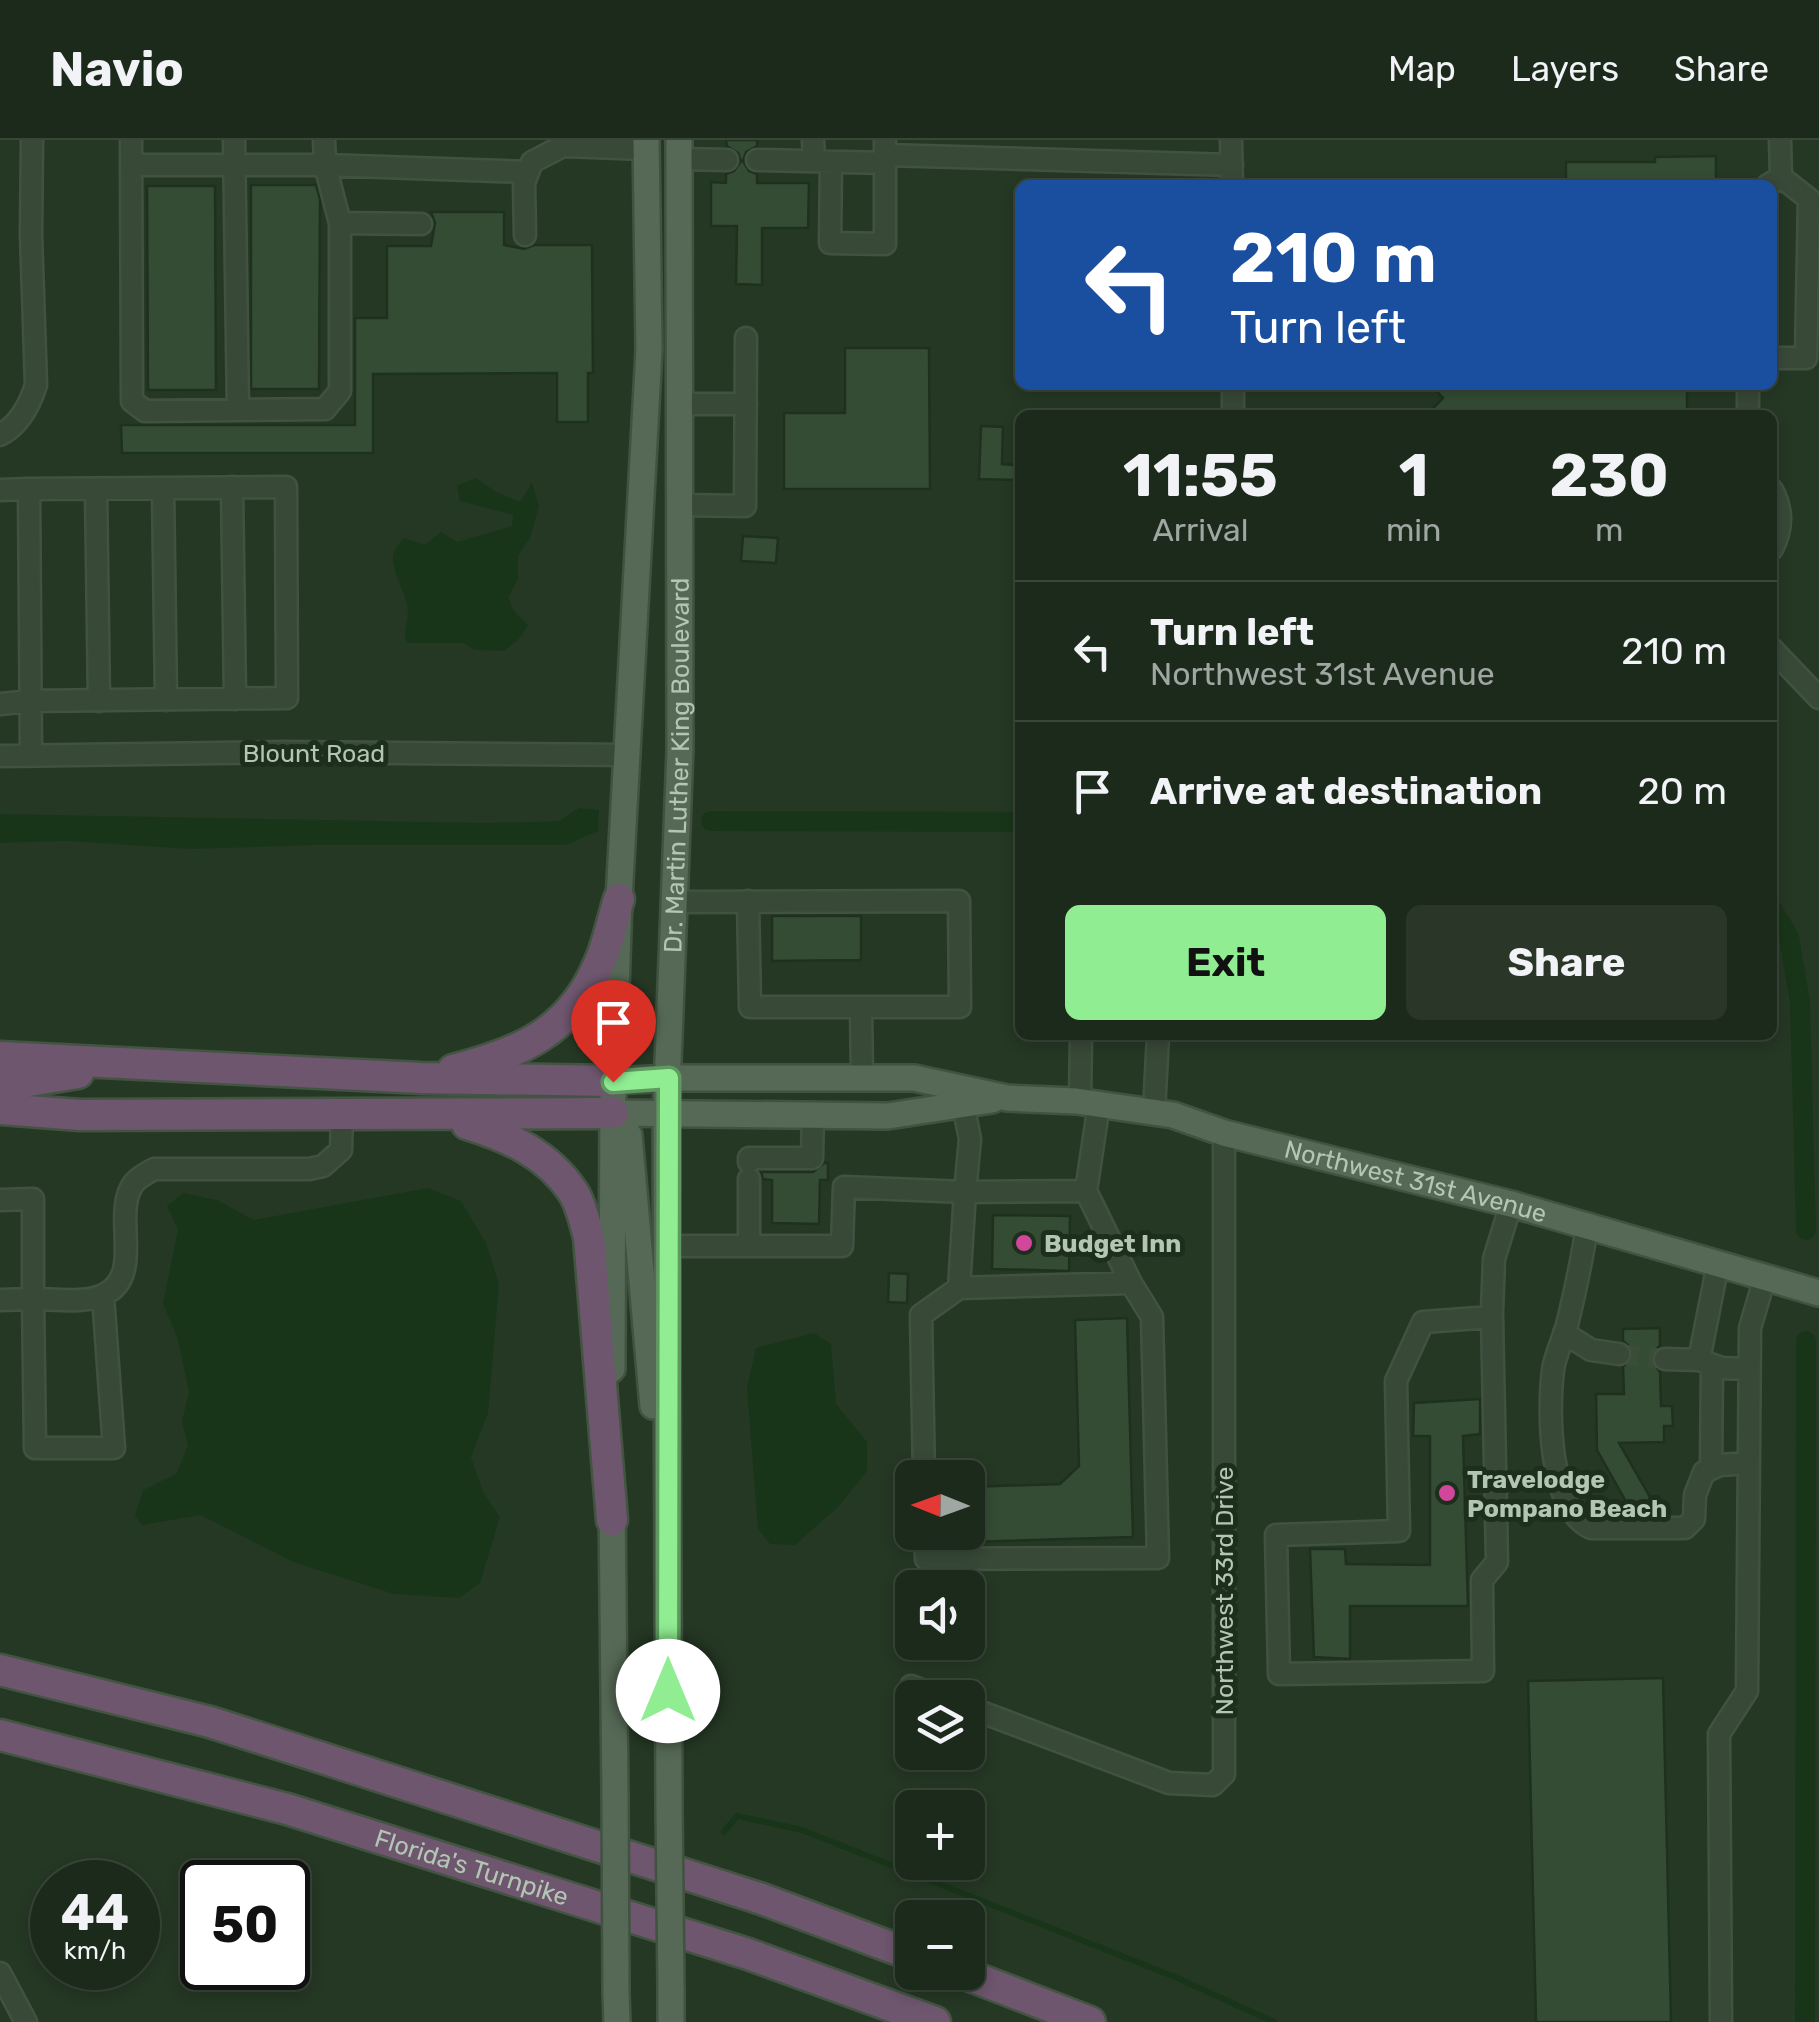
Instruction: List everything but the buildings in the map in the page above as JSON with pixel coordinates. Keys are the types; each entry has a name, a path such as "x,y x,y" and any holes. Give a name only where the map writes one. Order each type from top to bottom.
{"highway":[{"path":"422,1078 497,1058 548,1034 581,997 599,966 619,899"},
{"path":"0,1057 120,1066 613,1082"},
{"path":"0,1082 23,1082 120,1066"},
{"path":"0,1109 80,1116 613,1113"},
{"path":"0,1129 80,1116"},
{"path":"440,1116 510,1137 548,1163 575,1194 590,1237 612,1520"},
{"path":"0,1670 210,1722 762,1899 895,1949"},
{"name":"Florida's Turnpike","path":"0,1735 287,1809 748,1954 935,2022"},
{"path":"985,1982 1090,2022"}],"main road":[{"path":"646,144 658,158 665,198 666,270 679,288"},
{"name":"Dr. Martin Luther King Boulevard","path":"616,2022 613,1082 649,350 646,144"},
{"name":"Dr. Martin Luther King Boulevard","path":"671,2022 666,1115 676,902 680,404 676,146"},
{"name":"Northwest 31st Avenue","path":"613,1082 669,1078 914,1078 1007,1098 1173,1114 1224,1133 1512,1204 1819,1293"},
{"name":"Northwest 31st Avenue","path":"613,1113 888,1116 1007,1098"},
{"path":"613,1113 629,1135 654,1419 668,1459"}],"street":[{"path":"0,435 29,406 36,385 32,140"},
{"path":"131,140 132,401 145,411 325,409 340,390 340,223 325,164 324,140"},
{"path":"234,140 238,410"},
{"path":"757,160 886,153 1232,175 1232,140"},
{"path":"1775,180 1780,140"},
{"path":"525,235 524,183 532,162 563,146 646,144"},
{"path":"676,146 727,160"},
{"path":"819,154 830,243 885,244 886,153"},
{"path":"132,165 325,164 528,172"},
{"path":"1777,182 1809,199 1806,358 1777,358"},
{"path":"340,223 421,224"},
{"path":"680,505 746,506 746,338"},
{"path":"680,404 746,404"},
{"path":"0,490 286,487 288,698 0,704"},
{"path":"164,488 166,700"},
{"path":"232,488 235,699"},
{"path":"29,489 31,756"},
{"path":"96,489 98,701"},
{"path":"1777,499 1782,521 1777,535"},
{"path":"1777,654 1819,698"},
{"name":"Blount Road","path":"0,756 284,752 629,755"},
{"path":"676,902 748,900 959,901 960,1007 750,1008 748,900"},
{"path":"861,1008 862,1078"},
{"path":"926,1550 926,1559 1158,1558 1152,1317 1086,1192 1090,1103 1082,1040"},
{"path":"1154,1112 1158,1040"},
{"path":"960,1288 970,1139 963,1104"},
{"path":"0,1300 103,1296 117,1286 124,1270 128,1196 133,1183 142,1175 154,1169 323,1166 341,1150 342,1116"},
{"path":"749,1246 750,1158 812,1158 813,1116"},
{"name":"Northwest 33rd Drive","path":"985,1714 1169,1784 1213,1785 1224,1774 1224,1133"},
{"path":"667,1246 842,1246 844,1187 1086,1192"},
{"path":"0,1200 33,1199 34,1448 114,1448 103,1296"},
{"path":"1492,1317 1423,1322 1396,1381 1399,1531 1276,1534 1280,1674 1483,1671 1482,1580 1497,1562 1494,1259 1512,1204"},
{"path":"1587,1226 1580,1276 1554,1369 1553,1464 1580,1522 1591,1528 1685,1528 1694,1519 1695,1495 1704,1472 1720,1465 1749,1462"},
{"path":"1710,1469 1706,1362 1718,1264"},
{"path":"1722,2022 1719,1734 1747,1692 1750,1328 1765,1277"},
{"path":"924,1460 921,1315 960,1288 1131,1283"},
{"path":"1564,1333 1591,1350 1619,1354"},
{"path":"1666,1358 1749,1370"},
{"path":"0,1972 26,2022"}],"shaded area":[{"path":"476,478 520,502 532,483 539,506 530,538 518,556 518,579 508,597 514,611 528,625 504,651 474,650 464,643 407,643 407,605 393,559 403,538 425,545 441,532 458,542 512,526 513,515 460,501 457,486"},
{"path":"579,808 599,810 598,831 566,845 191,849 68,841 0,843 0,814 485,823 559,821"},
{"path":"428,1188 461,1201 486,1243 499,1284 488,1413 471,1457 483,1492 500,1517 480,1583 459,1598 394,1594 293,1562 201,1515 142,1525 135,1516 143,1490 176,1474 188,1446 182,1421 189,1392 178,1340 163,1303 178,1230 167,1206 183,1193 217,1200 254,1220"},
{"path":"814,1333 831,1344 836,1404 867,1442 867,1471 838,1507 795,1545 770,1544 758,1529 747,1388 756,1348"}],"waterway":[{"path":"711,821 1015,822"},
{"path":"1777,917 1789,937 1800,1002 1806,1230"},
{"path":"1805,2022 1806,1341"},
{"path":"724,1832 737,1816 802,1830 1175,1977 1274,2022"}],"tunnel":[{"path":"1619,1354 1665,1359"}],"place":[{"name":"Budget Inn","path":"1024,1243"},
{"name":"Travelodge Pompano Beach","path":"1447,1493"}],"route":[{"path":"613,1082 669,1078 668,1691"}]}
